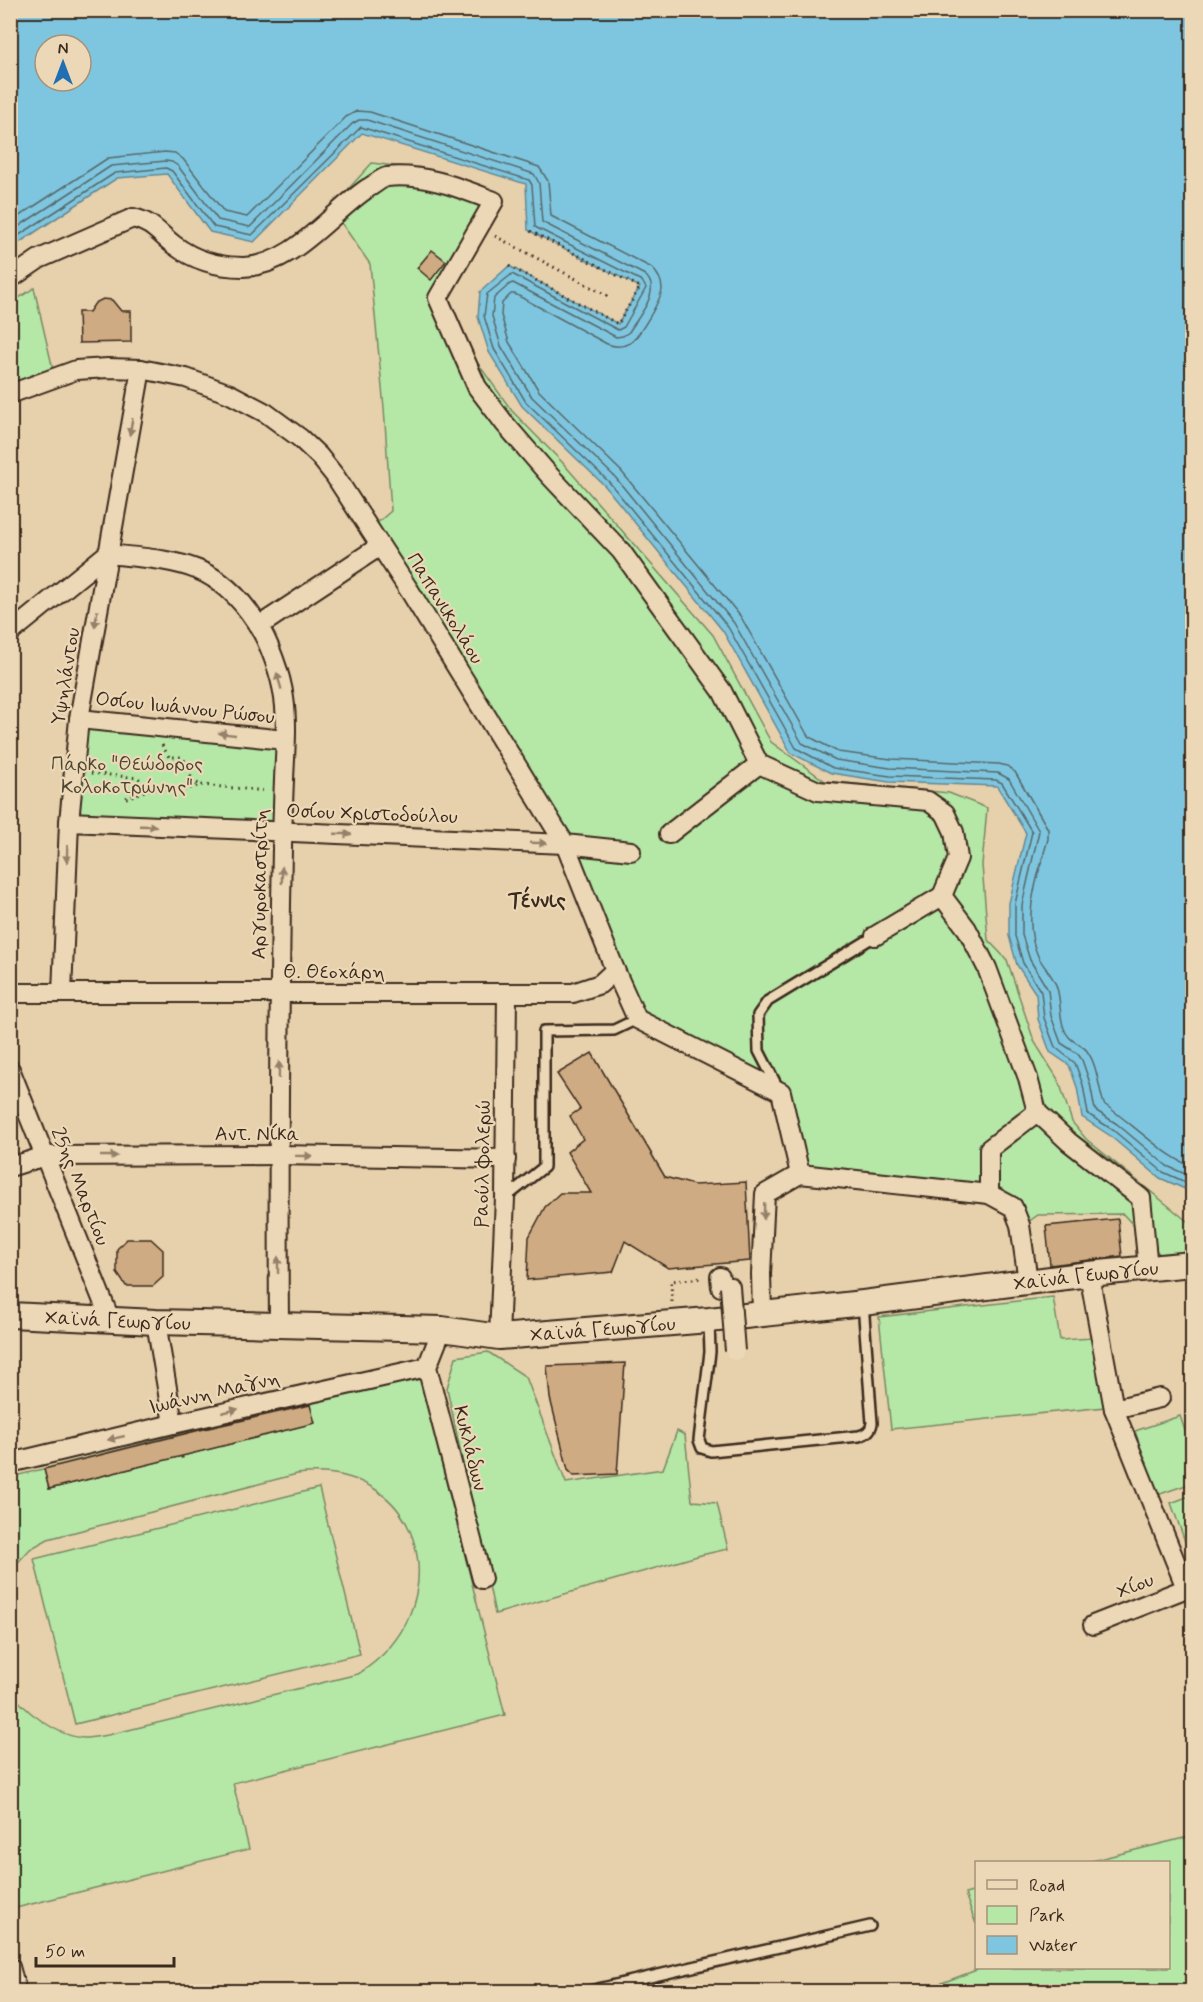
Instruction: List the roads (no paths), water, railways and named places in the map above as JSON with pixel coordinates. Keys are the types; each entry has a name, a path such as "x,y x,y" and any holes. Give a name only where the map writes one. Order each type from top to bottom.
{"main road":[{"name":"Χαϊνά Γεωργίου","path":"10,1315 156,1322 442,1329 499,1336 709,1320 863,1303 1028,1281 1192,1264"}],"street":[{"path":"10,279 39,259 133,218 148,222 175,245 194,257 217,265 245,267 268,261 279,258 317,232 354,198 385,177 424,179 494,201 438,298 477,387 550,476 621,551 722,691 759,764 818,791 928,801 945,813 954,832 958,858 942,897 875,936"},
{"name":"Παπανικολάου","path":"10,394 76,370 141,369 186,378 230,394 266,413 300,438 319,456 380,546 565,844 615,970 638,1018"},
{"name":"Υψηλάντου","path":"62,993 69,822 80,719 141,369"},
{"path":"259,626 380,546"},
{"path":"10,633 108,554"},
{"name":"Αργυροκαστρίτη","path":"108,554 174,561 200,569 225,586 259,626 270,649 284,698 279,993 279,1324"},
{"name":"Οσίου Ιωάννου Ρώσου","path":"80,719 285,740"},
{"path":"669,834 759,764"},
{"name":"Οσίου Χριστοδούλου","path":"69,822 565,844 631,851"},
{"path":"942,897 966,929 987,968 1028,1078 1037,1112 1069,1142 1141,1198 1148,1268"},
{"name":"Θ. Θεοχάρη","path":"10,993 564,993 582,991 600,984 615,970"},
{"name":"Ραούλ Φολερώ","path":"499,1336 506,1159 507,993"},
{"path":"638,1018 781,1092 800,1174"},
{"name":"25ης Μαρτίου","path":"10,1070 110,1319"},
{"path":"990,1194 989,1149 1037,1112"},
{"name":"Αντ. Νίκα","path":"10,1167 45,1156 278,1155 506,1159"},
{"path":"762,1314 765,1194 800,1174 990,1194 1013,1207 1020,1225 1028,1281"},
{"path":"1089,1274 1114,1409 1189,1587"},
{"path":"720,1277 721,1287 730,1287 735,1351"},
{"path":"156,1322 173,1424"},
{"path":"427,1367 442,1329"},
{"name":"Ιωάννη Μὰγνη","path":"10,1463 427,1367"},
{"name":"Κυκλάδων","path":"427,1367 482,1579"},
{"path":"1114,1409 1160,1398"},
{"name":"Χίου","path":"1094,1625 1189,1587"},
{"path":"10,1967 17,1992"}],"lane":[{"path":"781,1092 759,1051 758,1015 768,1001 875,936"},
{"path":"505,1198 544,1167 544,1030 614,1030 638,1018"},
{"path":"709,1320 710,1352 699,1440 702,1448 711,1451 859,1436 868,1432 872,1423 863,1303"},
{"path":"585,1992 870,1926"}],"water":[{"path":"11,10 1192,11 1192,1192 1160,1178 1109,1135 1082,1117 1077,1087 1069,1065 1050,1052 1038,1019 1036,994 1017,965 1009,936 1009,903 1026,833 997,786 889,782 831,773 791,753 723,631 605,486 522,406 489,352 478,317 480,292 509,266 618,324 640,287 528,230 526,184 362,133 254,242 210,232 167,174 117,178 11,248"}],"district":[{"name":"Τέννις","path":"537,900"}],"park label":[{"name":"Πάρκο \"Θεώδορος Κολοκοτρώνης\"","path":"127,774"}]}
